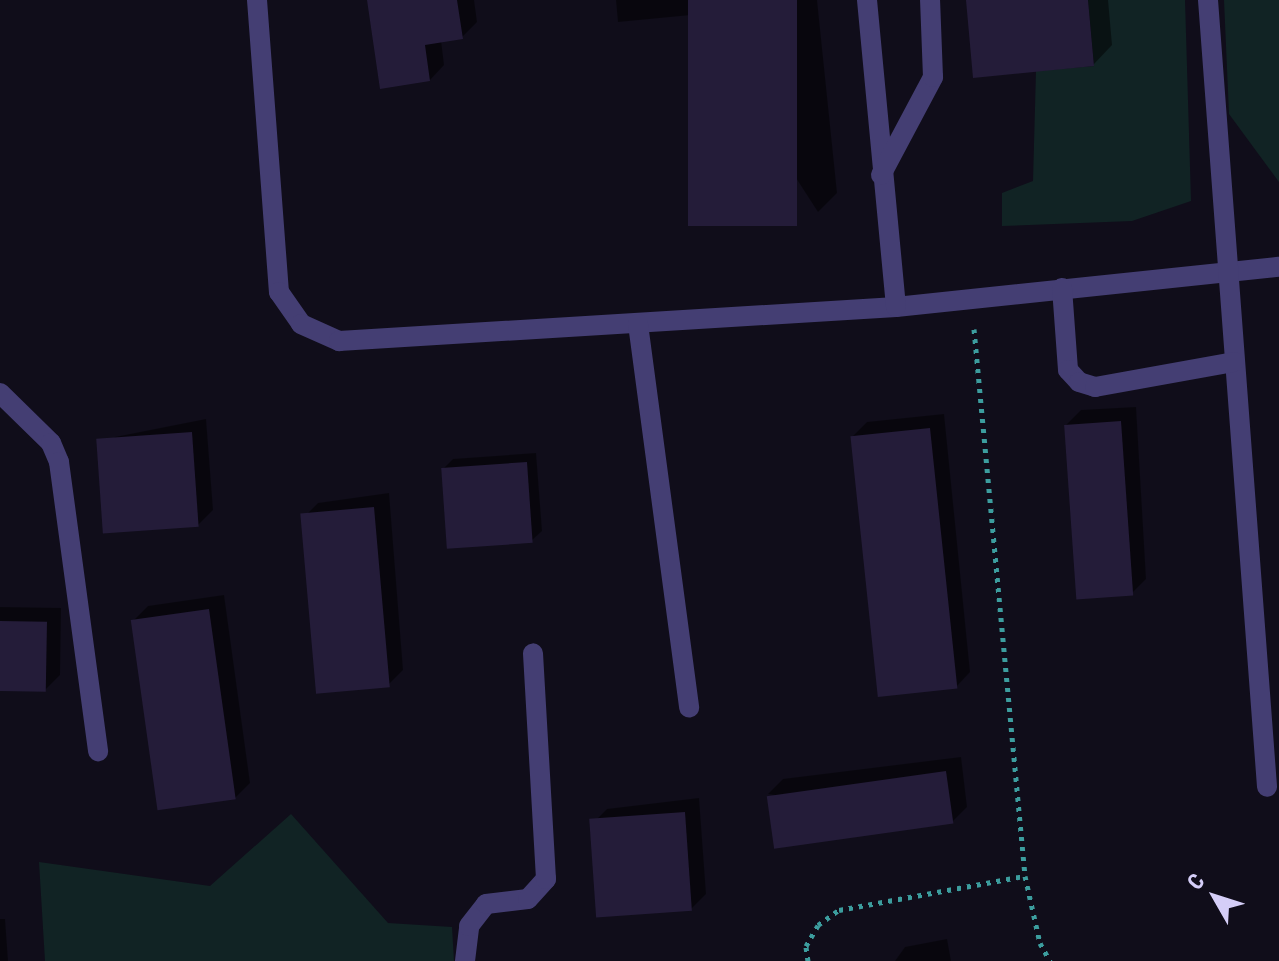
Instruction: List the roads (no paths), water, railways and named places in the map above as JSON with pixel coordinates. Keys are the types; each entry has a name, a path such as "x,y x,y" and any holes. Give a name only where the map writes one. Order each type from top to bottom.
{"lane":[{"path":"257,0 279,292 301,324 339,341 373,343 896,307 1279,267"},
{"path":"867,0 880,176 896,307"},
{"path":"880,176 933,77 930,0"},
{"path":"1208,0 1267,787"},
{"path":"1062,288 1068,370 1079,382 1095,387 1234,362"},
{"path":"638,324 689,708"},
{"path":"0,393 51,443 59,462 98,751"},
{"path":"465,961 469,926 486,904 528,899 546,879 533,653"}]}
